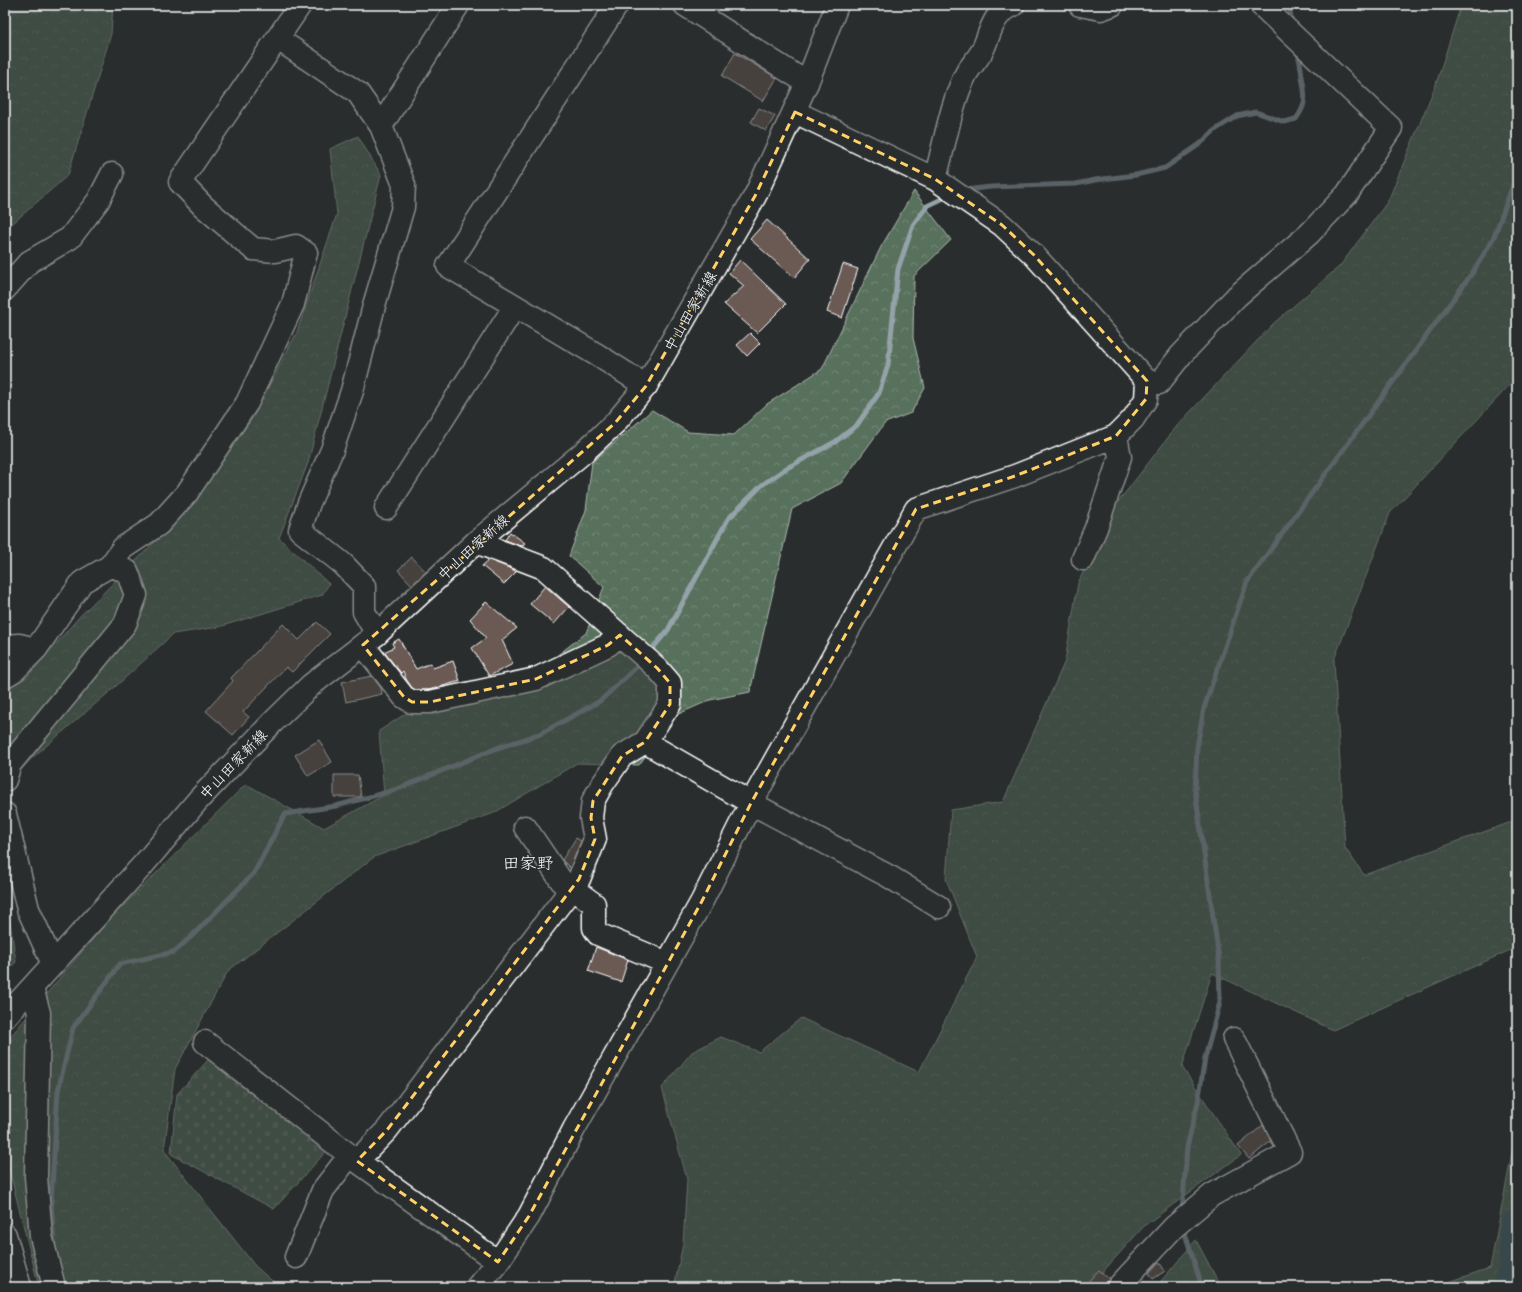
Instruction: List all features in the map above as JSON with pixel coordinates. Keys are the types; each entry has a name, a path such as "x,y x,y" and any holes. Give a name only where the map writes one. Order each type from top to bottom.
{"main road":[{"path":"5,676 15,670 36,649 82,582 110,566 122,548 159,524 188,493 247,403 293,304 306,253 296,246 275,251 253,249 203,206 180,182 300,5"},
{"path":"381,126 458,5"},
{"path":"617,5 448,266 599,356 646,386"},
{"path":"685,5 807,82"},
{"name":"中山田家新線","path":"5,1017 143,865 199,799 273,722 311,685 370,639 476,542 615,423 646,386 755,196 795,112 837,5"},
{"path":"935,179 956,100 966,74 983,50 1002,10 1013,5"},
{"path":"1080,5 1101,9 1112,5"},
{"path":"795,112 935,179 1002,225 1034,255 1147,381 1159,383 1181,355 1237,296 1309,234 1347,194 1391,128 1260,5"},
{"path":"278,39 358,93 381,126 404,185 403,206 375,302 352,392 332,450 309,503 300,530 343,564 364,586 364,612 370,639 404,697 412,702 430,702 536,679 608,645 620,635"},
{"path":"5,289 29,262 70,238 98,201 112,174"},
{"path":"386,508 515,306"},
{"path":"477,1287 498,1262 529,1216 574,1129 702,901 751,803 916,509 1015,476 1116,436 1133,419 1146,399 1147,381"},
{"path":"1083,559 1096,528 1120,457 1116,436"},
{"path":"296,1257 323,1190 353,1158 387,1130 579,879 595,839 591,818 593,801 622,756 645,742 670,704 670,684 657,668 544,568 476,542"},
{"path":"5,780 10,764 125,624 136,595 127,571 110,566"},
{"path":"5,646 19,646 36,649"},
{"path":"645,742 751,803 890,877 939,907"},
{"path":"5,814 28,909 53,964"},
{"path":"525,827 571,890 594,904 594,928 598,934 667,963"},
{"path":"32,988 39,1013 36,1177 41,1236 54,1287"},
{"path":"1118,1287 1140,1277 1174,1227 1212,1195 1290,1152 1234,1040"},
{"path":"205,1042 353,1158 498,1262"},
{"path":"5,1235 20,1287"}],"highlighted area":[{"path":"795,112 935,179 1002,225 1034,255 1147,381 1146,399 1116,436 1015,476 916,509 751,803 702,901 529,1216 498,1262 357,1161 387,1130 579,879 595,839 591,818 593,801 622,756 645,742 670,704 670,683 657,668 620,635 608,645 536,679 430,702 412,702 404,697 363,645 615,423 646,386 755,196"}],"green space":[{"path":"5,5 113,5 111,34 68,175 5,230"},
{"path":"1461,5 1517,5 1517,377 1390,513 1334,660 1345,848 1364,875 1517,820 1517,947 1333,1030 1212,973 1182,1067 1241,1155 1145,1225 1089,1287 674,1287 683,1244 687,1179 662,1088 692,1052 721,1037 759,1052 801,1018 919,1072 977,957 946,879 951,810 1003,802 1065,661 1078,583 1115,506 1177,426 1274,323 1340,266 1388,201 1436,84"},
{"path":"358,136 381,175 308,463 279,538 329,584 322,595 219,627 173,634 115,687 32,758 5,787 5,690 27,677 80,616 179,518 252,419 297,332 337,214 330,149"},
{"path":"914,191 951,240 914,276 913,338 925,388 911,413 885,423 841,483 792,509 750,692 710,700 674,716 639,765 577,763 494,813 374,857 228,971 175,1069 164,1150 255,1266 279,1287 39,1287 5,1153 5,1043 107,922 246,784 324,828 384,795 379,731 405,714 495,698 546,664 586,633 604,587 569,556 586,510 592,462 652,410 688,432 734,435 767,404 822,369 881,247"},
{"path":"5,888 16,962 5,973"},
{"path":"210,1058 329,1148 274,1209 171,1154 177,1094"},
{"path":"1517,1127 1517,1287 1434,1287 1490,1268"},
{"path":"1196,1240 1221,1287 1156,1287"}],"building":[{"path":"735,53 777,78 763,101 722,76"},
{"path":"759,108 775,116 766,131 751,122"},
{"path":"767,220 810,259 794,278 750,239"},
{"path":"740,260 786,304 757,333 724,304 744,286 729,273"},
{"path":"843,264 858,269 842,318 827,312"},
{"path":"750,333 760,343 747,356 737,345"},
{"path":"510,532 525,543 522,546 505,540"},
{"path":"412,557 426,572 412,585 398,570"},
{"path":"489,560 516,572 504,584 482,566"},
{"path":"545,586 569,607 554,624 530,604"},
{"path":"486,602 517,628 502,640 513,664 489,676 472,648 486,638 470,619"},
{"path":"317,622 330,634 292,672 286,667 243,712 249,717 233,735 206,711 233,681 231,678 283,624 299,640"},
{"path":"399,639 416,669 431,663 433,668 453,661 460,681 429,690 416,690 412,688 403,671 401,673 384,652 394,647 392,643"},
{"path":"372,676 381,688 382,694 346,702 342,682"},
{"path":"319,740 332,762 308,776 295,755"},
{"path":"334,775 358,775 361,797 334,797"},
{"path":"576,838 581,841 570,868 562,860"},
{"path":"596,947 628,960 621,982 588,971"},
{"path":"1263,1125 1271,1141 1249,1159 1238,1146"},
{"path":"1159,1262 1165,1271 1153,1279 1149,1273"},
{"path":"1099,1270 1109,1279 1104,1287 1083,1287"}],"waterway":[{"path":"1289,5 1292,24"},
{"path":"965,190 991,187 1076,184 1136,175 1165,168 1200,144 1215,130 1237,116 1256,112 1284,122 1296,119 1300,113 1305,98 1301,67 1297,51"},
{"path":"1182,1213 1187,1147 1198,1102 1205,1058 1220,1002 1219,959 1195,790 1197,747 1204,708 1247,582 1473,272 1494,237 1517,174"},
{"path":"648,654 668,630 728,519 762,485 785,469 835,442 857,425 879,393 888,365 898,269 913,225 927,206 950,195"},
{"path":"54,1245 51,1202 58,1091 73,1028 120,964 174,952 192,936 254,873 285,814 336,806 395,790 497,748 540,734 600,701 642,662"},
{"path":"1507,1287 1514,1264 1514,1233 1517,1223"},
{"path":"1183,1227 1202,1287"}],"district":[{"name":"田家野","path":"528,862"}]}
